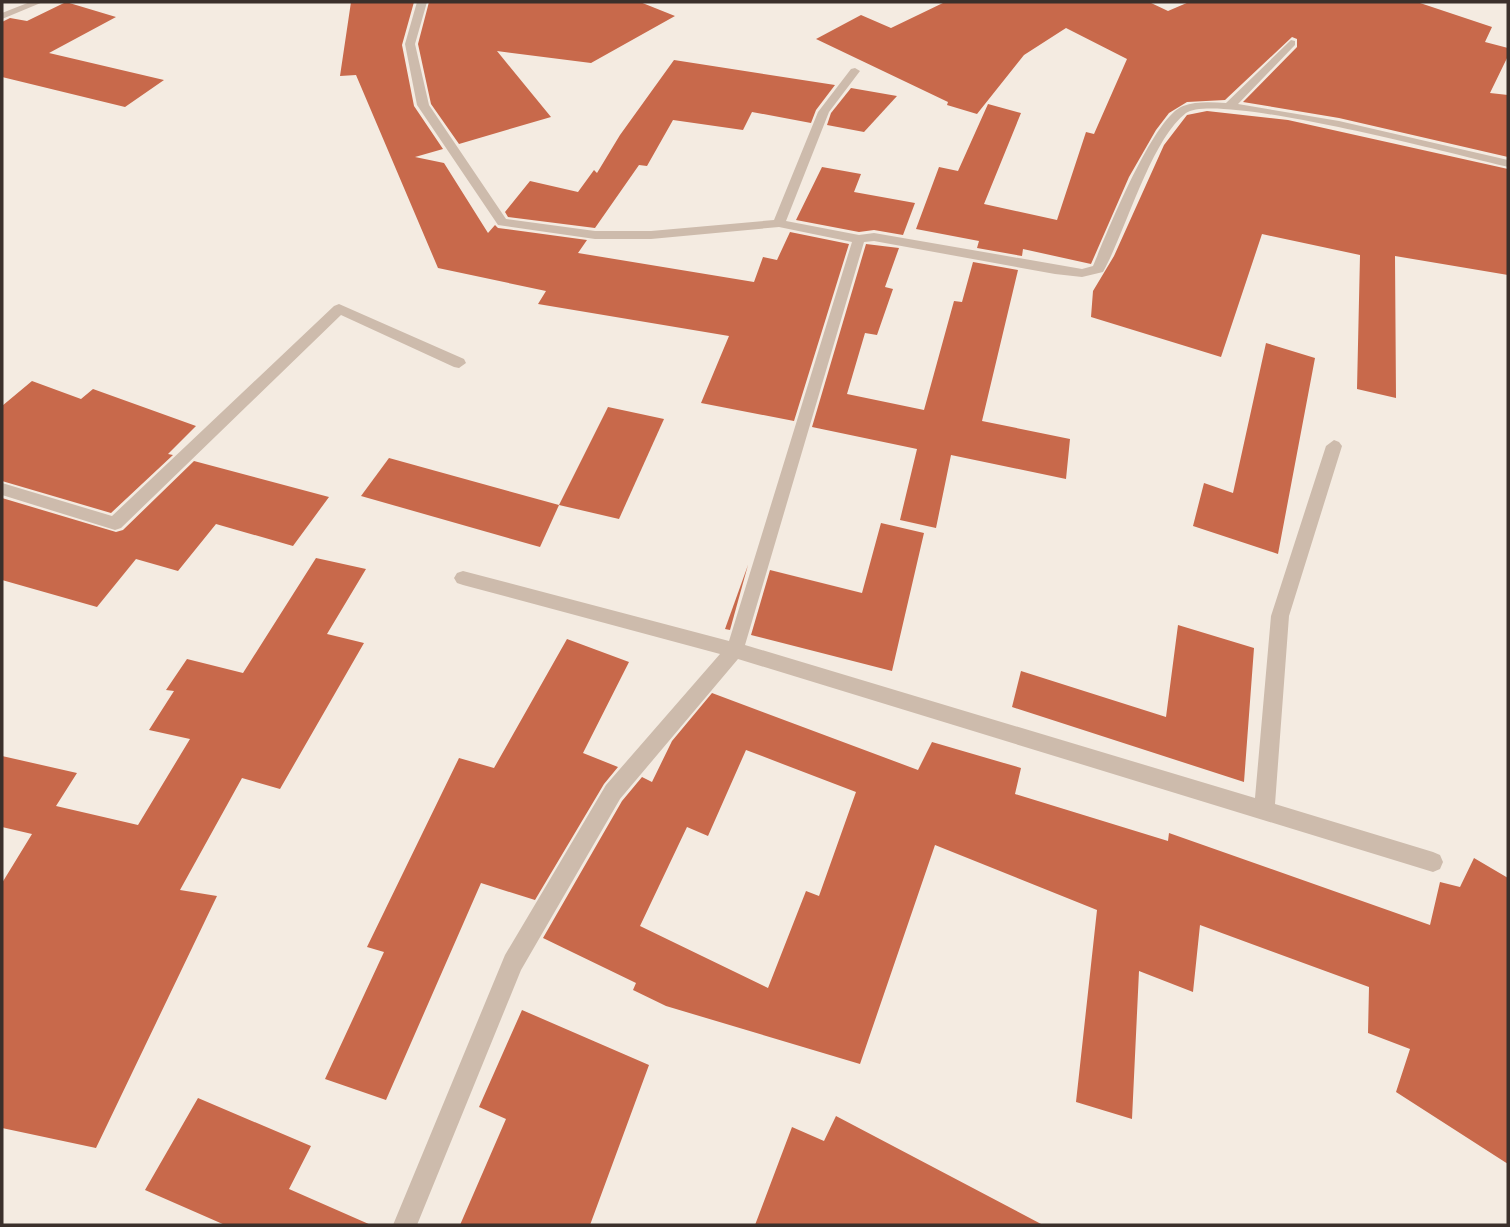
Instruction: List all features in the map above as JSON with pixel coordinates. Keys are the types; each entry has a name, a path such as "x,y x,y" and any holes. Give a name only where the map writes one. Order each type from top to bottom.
{"street":[{"path":"2,16 38,2"},
{"path":"422,2 410,44 423,104 502,222 595,235 652,235 779,223 859,239 874,237 1082,273 1098,269 1157,145 1182,110 1192,104 1229,106 1316,119 1508,163"},
{"path":"1229,106 1291,43"},
{"path":"779,223 824,112 855,71"},
{"path":"405,1225 513,963 613,792 735,650 859,239"},
{"path":"2,489 115,523 340,309 390,334 459,363"},
{"path":"1264,811 1280,617 1334,446"},
{"path":"463,579 735,650 1433,862"}],"building":[{"path":"66,2 116,17 49,53 164,80 125,107 2,77 2,22 10,18 27,21"},
{"path":"351,2 414,2 402,45 414,106 443,149 415,157 444,163 488,233 495,225 498,228 587,240 578,253 754,282 763,257 777,260 790,232 849,244 794,421 701,403 729,336 538,304 546,291 438,268 356,75 340,76"},
{"path":"429,2 640,2 675,16 591,63 497,51 551,117 459,144 431,104 418,44"},
{"path":"945,2 1149,2 1168,11 1189,2 1417,2 1492,27 1485,42 1508,48 1508,56 1490,93 1508,95 1508,157 1339,118 1243,102 1297,47 1297,39 1292,37 1225,100 1187,102 1169,113 1129,177 1091,264 1023,249 1022,256 977,248 979,241 916,229 939,167 958,171 988,104 1021,113 984,204 1057,220 1086,132 1094,134 1127,59 1066,28 1024,55 977,114 947,105 948,102 816,39 861,15 891,28"},
{"path":"674,60 835,85 816,110 811,123 752,112 743,130 673,120 647,166 639,165 595,228 508,217 505,212 530,181 578,192 594,170 597,173 620,135"},
{"path":"851,88 897,96 864,132 827,125 831,113"},
{"path":"1207,111 1288,120 1508,169 1508,275 1395,256 1396,398 1357,389 1360,255 1262,234 1221,357 1091,317 1093,291 1114,256 1164,145 1187,115"},
{"path":"822,167 861,174 854,192 915,203 903,235 874,230 859,232 796,220"},
{"path":"866,244 899,248 885,287 893,289 877,335 865,333 847,394 924,410 954,301 962,302 973,262 1018,270 982,421 1070,439 1066,479 951,455 936,528 900,520 917,449 812,427"},
{"path":"1266,343 1315,358 1278,554 1193,526 1204,483 1233,493"},
{"path":"32,381 81,399 93,389 196,426 168,454 173,455 111,513 2,481 2,406"},
{"path":"608,407 664,419 619,519 559,505"},
{"path":"389,458 559,505 540,547 361,496"},
{"path":"194,461 329,497 293,546 216,524 178,571 136,559 97,607 2,580 2,498 116,532 123,530"},
{"path":"881,523 924,533 892,671 751,635 770,570 862,593"},
{"path":"316,558 366,569 327,634 364,643 280,789 242,778 180,890 217,896 96,1148 2,1128 2,883 32,834 2,827 2,756 77,773 56,806 138,825 190,739 149,730 174,691 166,690 187,659 243,673"},
{"path":"748,565 730,630 725,629"},
{"path":"1178,625 1254,648 1244,782 1012,707 1021,671 1166,717"},
{"path":"567,639 629,662 583,753 618,767 604,784 535,900 481,883 386,1100 325,1079 384,952 367,947 459,758 494,768"},
{"path":"712,693 918,770 932,742 1021,768 1015,794 1168,841 1169,833 1430,925 1440,882 1460,887 1474,858 1508,878 1508,1164 1396,1092 1410,1049 1368,1033 1369,987 1200,925 1193,992 1139,971 1132,1119 1076,1102 1097,910 935,845 860,1064 666,1006 633,990 636,983 543,938 622,801 642,777 652,782 672,741","holes":["746,750 856,792 819,896 806,891 768,988 640,926 687,827 708,836"]},
{"path":"522,1010 649,1065 590,1225 460,1225 506,1119 479,1107"},
{"path":"198,1098 311,1146 289,1189 371,1225 225,1225 145,1190"},
{"path":"836,1116 1043,1225 755,1225 792,1127 824,1141"}]}
